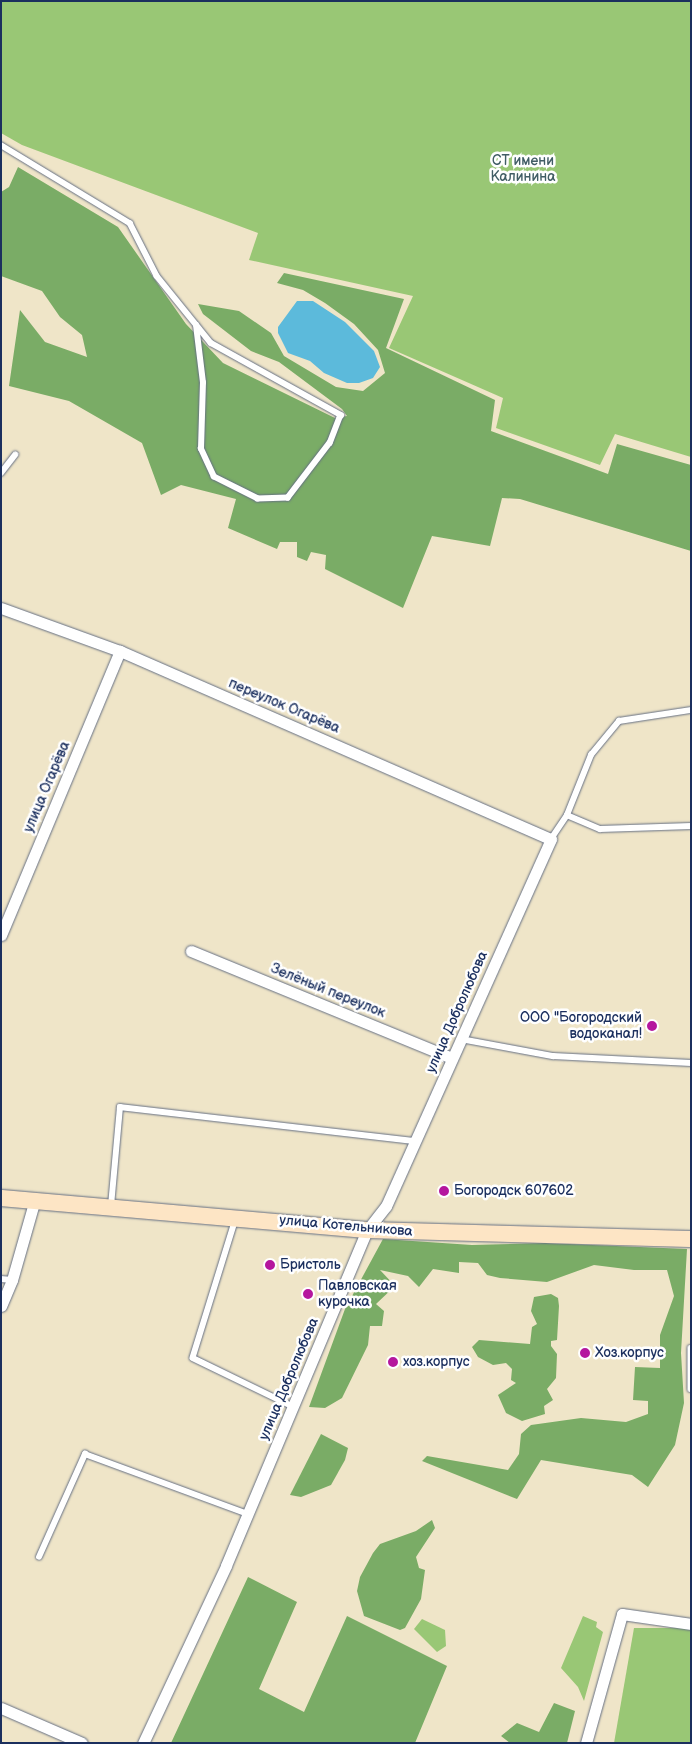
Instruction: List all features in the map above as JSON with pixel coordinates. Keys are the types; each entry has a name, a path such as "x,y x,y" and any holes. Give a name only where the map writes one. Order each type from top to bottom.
{"street":[{"name":"переулок Огарёва","path":"1,608 120,651 551,839"},
{"name":"улица Огарёва","path":"1,935 120,651"},
{"name":"улица Добролюбова","path":"143,1743 248,1514 367,1230 386,1206 551,839"},
{"name":"Зелёный переулок","path":"192,950 452,1058"},
{"name":"улица Котельникова","path":"1,1198 35,1199 237,1216 367,1230 691,1240"},
{"path":"1,1306 7,1280 35,1199"},
{"path":"586,1743 622,1614 691,1624"},
{"path":"1,1708 82,1743"}],"lane":[{"path":"1,144 130,223 157,276 211,343 341,415 330,443 288,498 258,499 214,477 201,449 203,383 196,325"},
{"path":"1,473 15,455"},
{"path":"551,839 567,815 591,755 619,721 691,710"},
{"path":"567,815 600,830 691,826"},
{"path":"461,1039 552,1056 691,1062"},
{"path":"111,1206 120,1107 415,1141"},
{"path":"237,1216 193,1358 294,1408"},
{"path":"691,1348 691,1390"},
{"path":"39,1557 85,1454 248,1514"}],"green space":[{"name":"СТ имени Калинина","path":"1,1 691,1 691,457 615,434 600,465 496,428 503,398 389,348 413,296 249,260 258,233 22,145 1,133"},
{"path":"18,167 118,227 186,324 223,363 335,418 347,416 342,409 279,362 251,351 203,314 198,304 239,311 271,333 284,356 336,387 363,391 385,373 378,350 354,324 325,303 303,290 277,283 284,273 404,299 386,348 495,400 491,431 608,474 617,444 691,465 691,551 520,499 502,498 490,546 432,536 403,608 325,569 326,555 311,552 307,561 297,557 297,542 280,542 277,549 228,528 236,499 181,485 161,495 142,443 69,401 9,386 20,310 45,342 87,357 82,335 60,317 42,291 1,276 1,192 9,187"},
{"path":"383,1239 472,1245 545,1243 687,1249 681,1353 684,1403 675,1445 648,1487 632,1475 541,1460 517,1499 422,1461 427,1456 508,1470 519,1454 521,1434 531,1425 581,1418 626,1422 648,1414 648,1401 633,1400 635,1367 660,1368 660,1335 674,1296 667,1270 634,1270 594,1265 547,1282 500,1278 487,1275 478,1263 459,1262 459,1273 433,1269 419,1287 408,1276 380,1270 395,1286 376,1304 384,1311 382,1326 370,1326 368,1345 342,1398 325,1408 309,1407 345,1309"},
{"path":"551,1294 558,1298 559,1306 557,1340 551,1341 551,1346 557,1354 556,1378 547,1389 553,1400 544,1406 545,1414 522,1421 506,1413 498,1395 516,1383 511,1380 512,1369 506,1363 493,1365 478,1357 472,1347 479,1340 530,1344 532,1327 537,1324 531,1311 534,1297"},
{"path":"321,1434 348,1448 345,1460 331,1485 301,1497 290,1495"},
{"path":"432,1520 435,1528 416,1557 419,1568 425,1570 421,1599 405,1628 400,1630 364,1616 357,1591 360,1577 373,1553 380,1544 416,1531"},
{"path":"248,1577 297,1602 259,1689 304,1712 347,1616 447,1666 415,1743 171,1743"},
{"path":"583,1616 597,1622 596,1627 603,1632 584,1701 578,1687 561,1668"},
{"path":"422,1619 445,1630 446,1646 437,1652 414,1629"},
{"path":"634,1628 691,1628 691,1743 614,1743"},
{"path":"554,1703 575,1711 567,1743 510,1743 501,1736 517,1723 539,1732"}],"water":[{"path":"297,301 313,301 345,322 374,351 380,367 373,378 359,383 347,383 324,373 310,361 288,353 278,333 278,327"}],"place":[{"name":"ООО \"Богородский водоканал!","path":"652,1026"},
{"name":"Богородск 607602","path":"444,1191"},
{"name":"Бристоль","path":"270,1265"},
{"name":"Павловская курочка","path":"308,1294"},
{"name":"Хоз.корпус","path":"585,1353"},
{"name":"хоз.корпус","path":"393,1362"}]}
